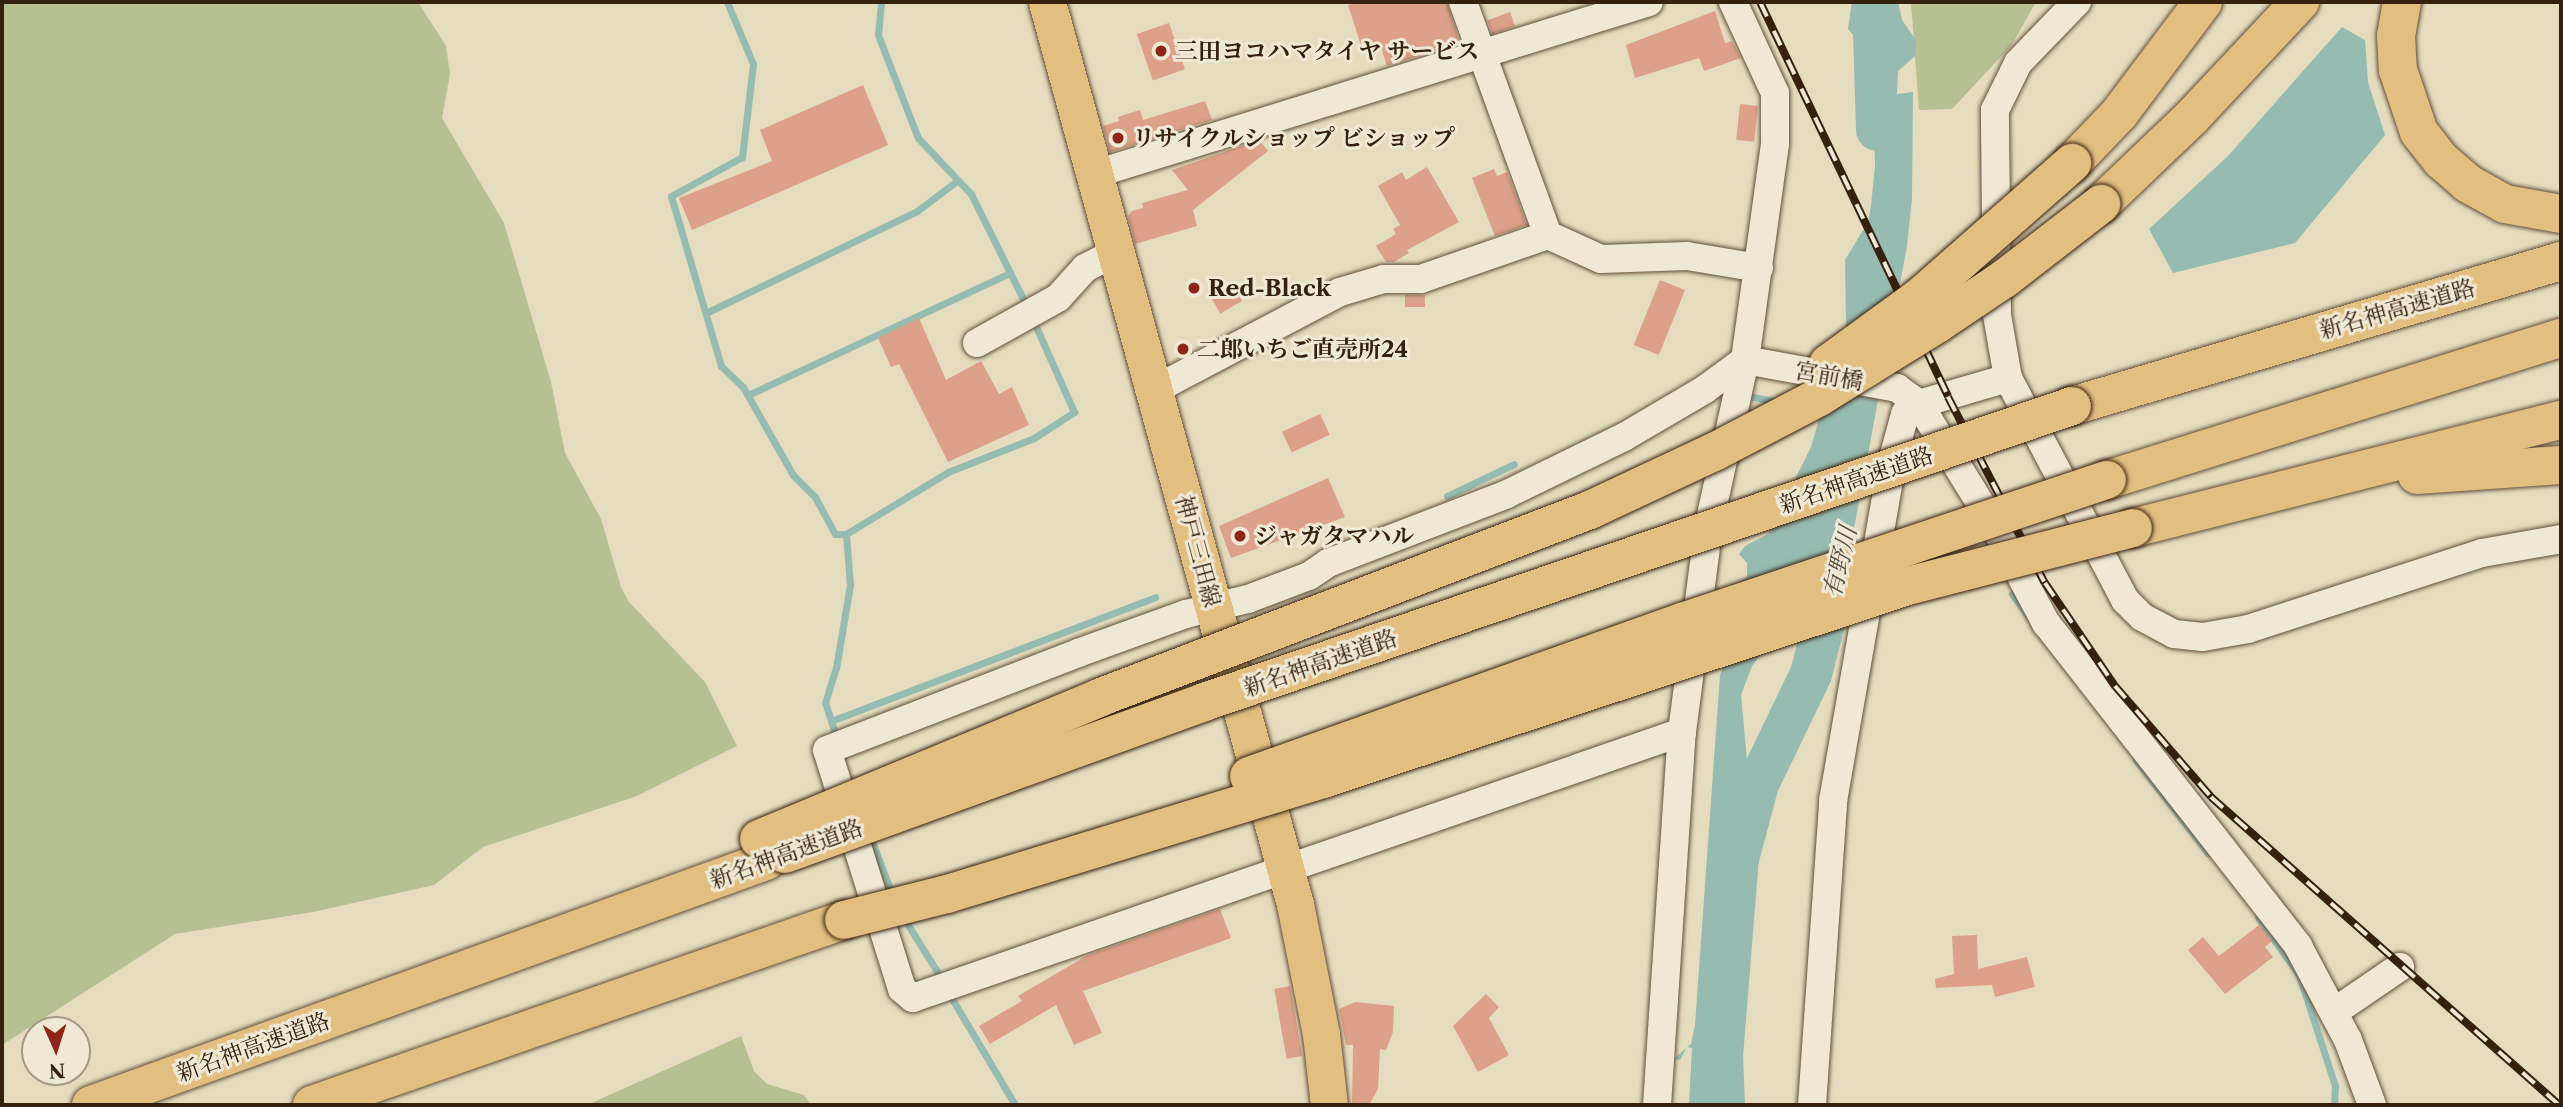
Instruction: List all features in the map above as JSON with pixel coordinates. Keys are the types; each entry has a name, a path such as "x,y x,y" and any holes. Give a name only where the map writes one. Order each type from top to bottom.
{"highway":[{"path":"1590,510 1834,360 1920,297 2072,163 2127,105 2203,2"},
{"path":"762,850 1101,697 1590,510 1819,397 2004,279 2101,204 2192,117 2300,2"},
{"path":"2402,2 2396,35 2398,70 2419,132 2441,160 2467,183 2505,204 2561,215"},
{"name":"新名神高速道路","path":"91,1105 199,1067 762,850 2073,406 2561,261"},
{"path":"312,1105 844,920 1682,622 2107,480 2561,338"},
{"path":"844,920 947,894 1323,779 1911,585 2561,420"},
{"path":"2133,528 2374,481 2457,470 2561,465"}],"main road":[{"name":"神戸三田線","path":"1047,2 1285,870 1321,1034 1329,1105"}],"street":[{"path":"1463,2 1548,235"},
{"path":"1095,174 1482,55 1604,9 1649,2"},
{"path":"1657,1105 1682,732 1709,524 1753,361 1759,268 1775,144 1774,93 1733,2"},
{"path":"2077,2 2018,63 1995,110 1997,316 2008,378 2125,600 2142,617 2174,634 2203,637 2248,629 2482,553 2561,538"},
{"path":"1154,390 1340,292 1384,279 1421,279 1548,235 1601,259 1686,256 1759,268"},
{"path":"977,343 1058,298 1085,268 1117,252"},
{"path":"1682,732 913,998 902,989 827,750 1078,653 1310,576 1328,563 1505,495 1624,437 1753,361"},
{"name":"宮前橋","path":"1753,361 1908,396"},
{"path":"1908,396 2008,378"},
{"path":"1908,396 2046,623 2161,775 2280,920 2334,1012 2372,1105"},
{"path":"1812,1105 1833,801 1893,458 1908,396"},
{"path":"2334,1012 2400,967"}],"green space":[{"path":"2,2 418,2 446,46 450,74 442,118 504,223 551,382 565,453 601,519 621,587 629,602 705,682 737,746 637,796 483,847 434,885 313,912 175,934 47,1016 21,1016 21,1033 2,1045"},
{"path":"1911,2 2036,2 2011,46 1952,109 1919,110"},
{"path":"741,1036 754,1071 767,1084 804,1095 811,1105 587,1105"}],"water":[{"path":"1852,2 1898,2 1902,20 1916,40 1915,56 1898,71 1897,94 1913,92 1912,199 1907,246 1846,571 1774,637 1752,666 1741,695 1747,760 1741,773 1728,948 1726,1050 1733,1105 1689,1105 1692,1048 1687,1047 1691,1044 1695,1025 1720,675 1729,654 1734,587 1747,577 1747,563 1739,554 1745,546 1768,534 1811,447 1846,327 1845,260 1868,222 1875,167 1873,75 1879,72 1879,63 1873,44 1860,43 1848,29"},
{"path":"2342,27 2365,40 2368,82 2385,135 2295,243 2173,273 2149,229 2228,156"},
{"path":"1686,1048 1680,1060 1674,1059"}],"building":[{"path":"1359,2 1447,2 1460,43 1387,66 1381,47 1363,52 1348,5"},
{"path":"1715,11 1725,43 1732,41 1741,58 1704,71 1699,58 1635,78 1626,45"},
{"path":"1510,12 1515,26 1493,34 1487,20"},
{"name":"三田ヨコハマタイヤ サービス","path":"1169,23 1185,69 1153,80 1137,34"},
{"path":"863,85 888,145 692,230 679,198 772,161 760,130"},
{"path":"1205,101 1212,120 1110,152 1103,126 1119,121 1118,117 1140,110 1143,120"},
{"path":"1740,104 1758,106 1754,142 1736,140"},
{"path":"1259,140 1268,151 1193,210 1197,226 1135,244 1128,216 1132,211 1143,208 1142,203 1188,190 1172,170"},
{"path":"1427,167 1459,222 1407,250 1409,253 1394,262 1386,262 1376,246 1396,234 1393,229 1400,225 1378,186 1402,172 1406,180"},
{"path":"1494,169 1497,176 1507,172 1527,225 1495,236 1472,178"},
{"path":"1660,280 1685,290 1659,355 1634,345"},
{"path":"1231,282 1242,301 1220,314 1209,294"},
{"path":"1405,295 1425,295 1425,307 1405,307"},
{"path":"919,318 946,380 981,361 999,394 1012,387 1029,425 948,462 899,364 891,367 878,338"},
{"path":"1320,414 1330,435 1292,453 1282,432"},
{"path":"1328,478 1345,517 1231,558 1219,526"},
{"path":"1220,909 1231,938 1083,991 1102,1033 1074,1045 1056,1005 990,1044 979,1026 1022,1001 1018,996 1088,955"},
{"path":"2259,925 2272,941 2265,947 2273,957 2225,994 2188,950 2203,937 2219,956"},
{"path":"1977,935 1978,969 2027,957 2035,987 1995,997 1992,985 1936,988 1935,979 1954,974 1952,936"},
{"path":"1290,986 1302,1056 1287,1059 1274,989"},
{"path":"1486,994 1499,1007 1489,1018 1509,1055 1478,1072 1453,1026"},
{"path":"1355,1002 1394,1006 1393,1032 1386,1050 1380,1049 1378,1089 1369,1105 1352,1105 1353,1045 1346,1045 1339,1009"}],"waterway":[{"path":"727,2 753,64 742,157 671,196 721,366 743,387 793,475 815,497 835,534 846,534"},
{"path":"881,2 878,35 918,138 971,194 1028,309"},
{"name":"有野川","path":"1873,2 1877,130"},
{"path":"708,312 917,211 958,180"},
{"path":"748,395 1010,273"},
{"path":"837,739 825,703 836,668 850,585 846,534 948,472 1034,438 1074,412 1033,320"},
{"path":"1753,397 1779,402"},
{"path":"1447,496 1514,464"},
{"name":"有野川","path":"1724,1105 1722,1056 1738,859 1758,784 1811,674 1835,580"},
{"path":"2012,594 2030,619"},
{"path":"831,721 1155,597"},
{"path":"2136,760 2208,853"},
{"path":"870,836 893,897"},
{"path":"903,917 943,981"},
{"path":"2258,917 2299,975 2335,1086 2334,1105"},
{"path":"948,992 1015,1105"}],"railway":[{"path":"1760,2 1948,397 2045,583 2115,686 2211,797 2559,1105"}],"place":[{"name":"三田ヨコハマタイヤ サービス","path":"1161,51"},
{"name":"リサイクルショップ ビショップ","path":"1118,138"},
{"name":"Red-Black","path":"1194,288"},
{"name":"二郎いちご直売所24","path":"1183,349"},
{"name":"ジャガタマハル","path":"1240,536"}]}
